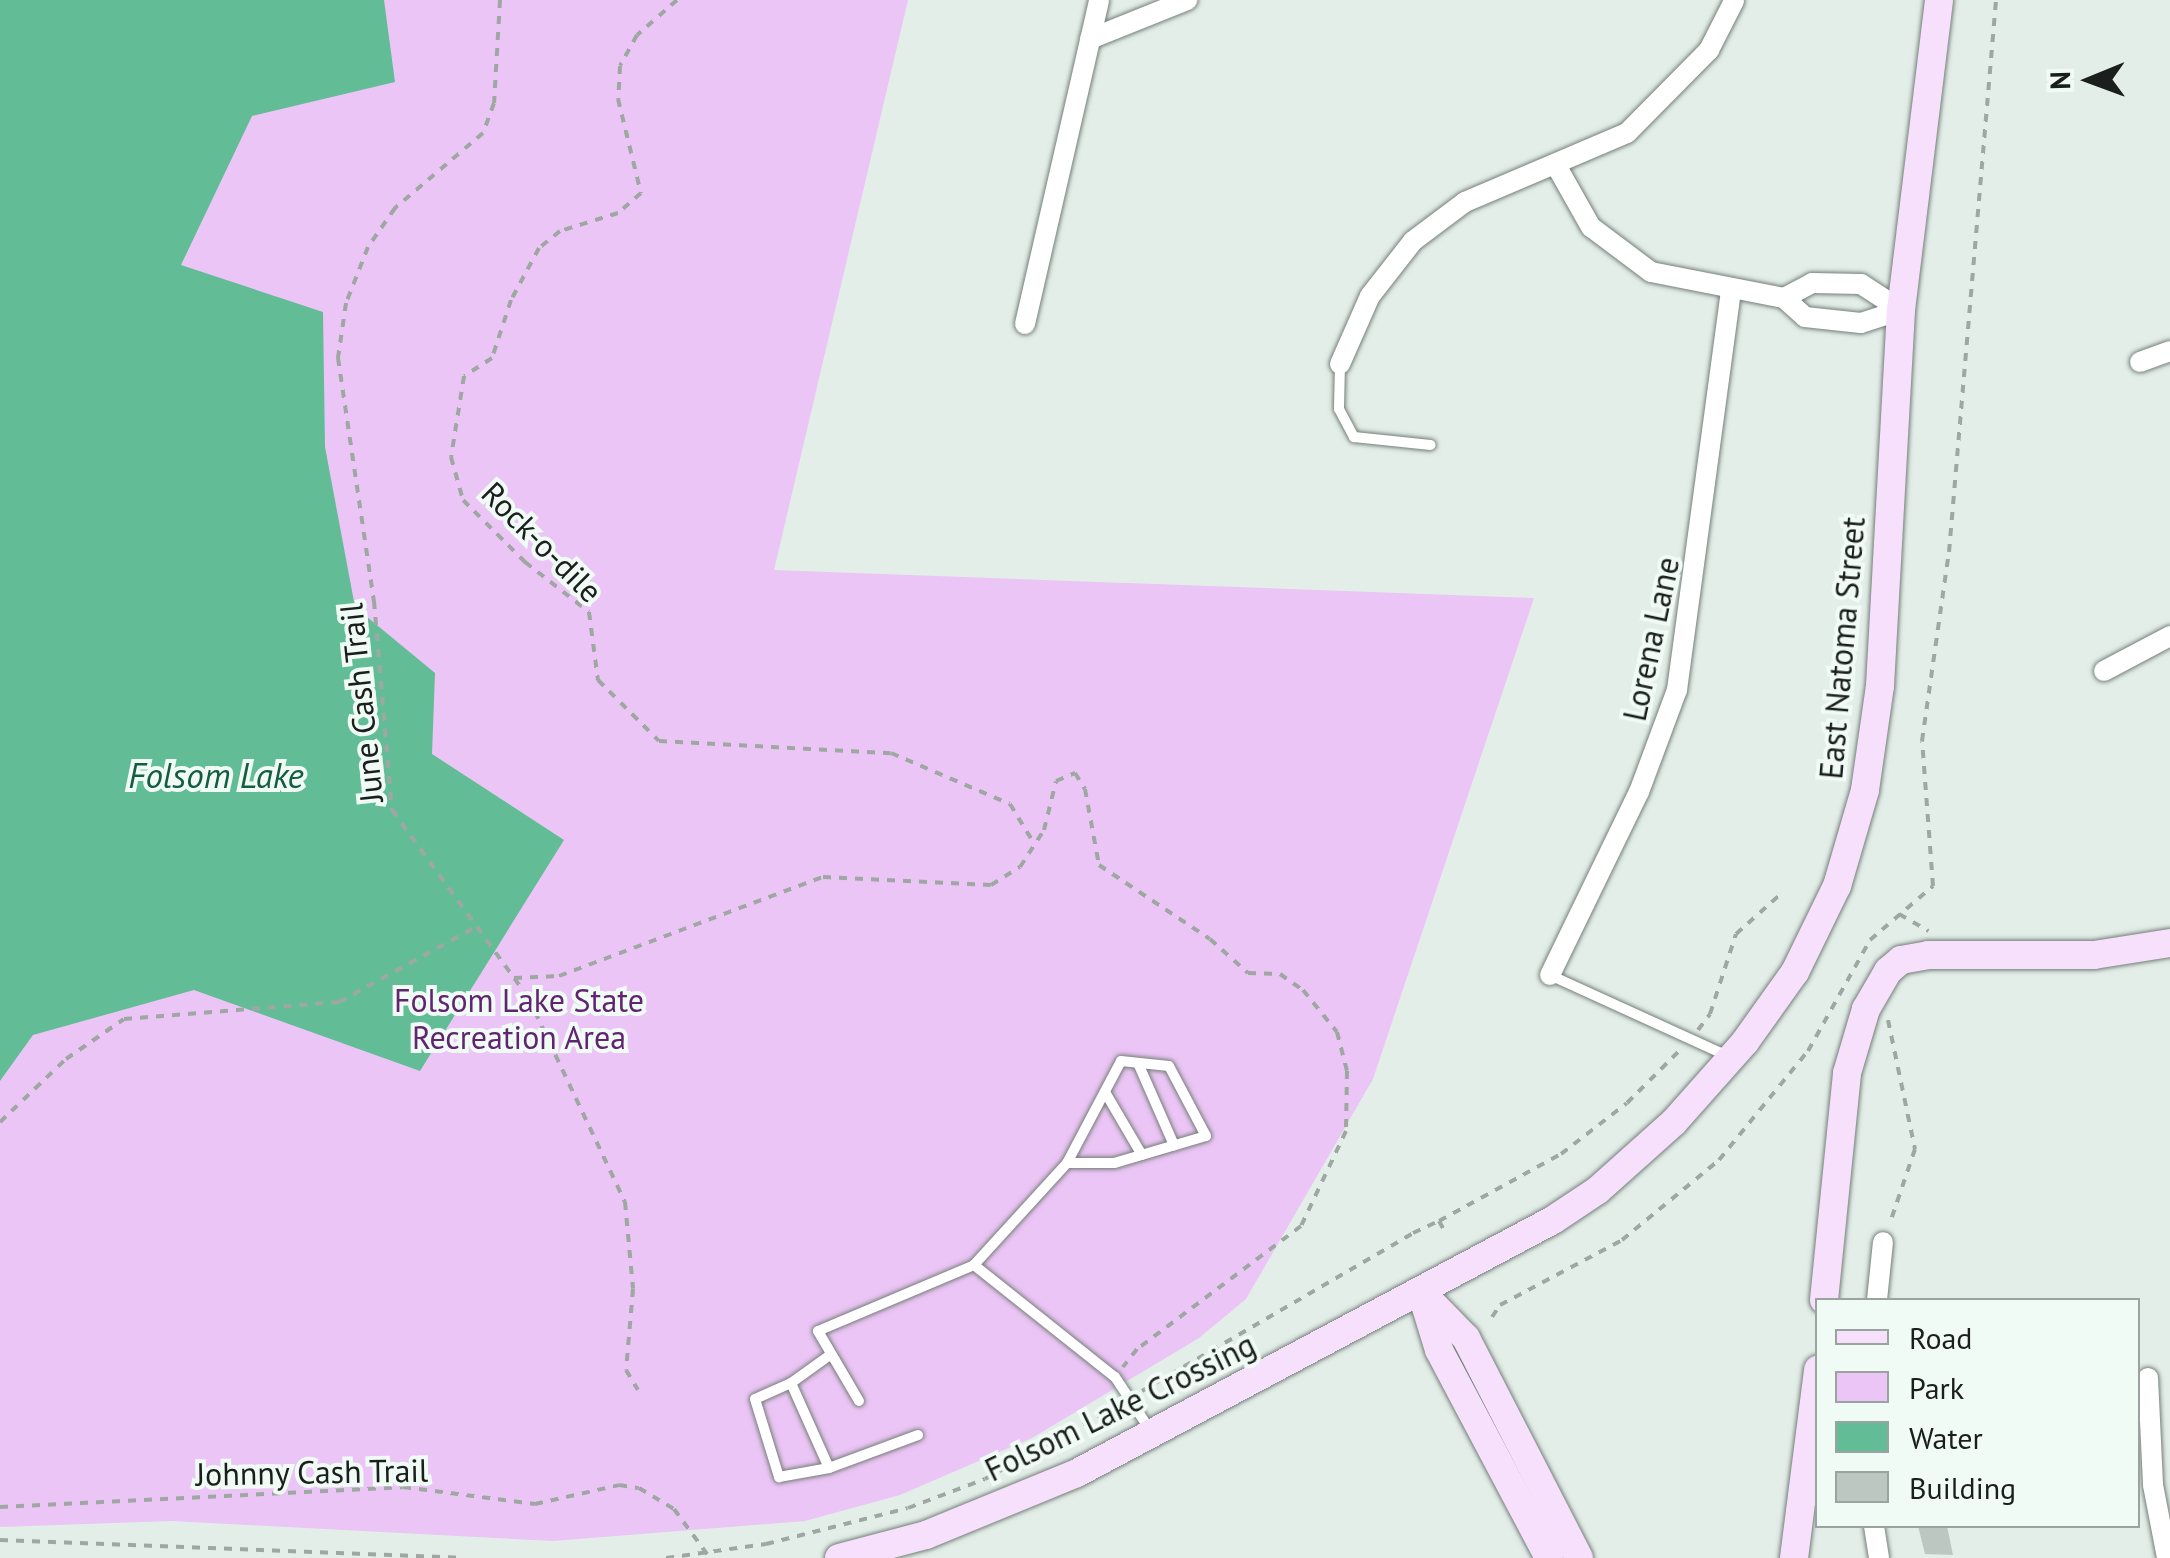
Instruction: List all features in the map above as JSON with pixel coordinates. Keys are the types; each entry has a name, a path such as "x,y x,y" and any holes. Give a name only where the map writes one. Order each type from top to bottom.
{"main road":[{"name":"East Natoma Street","path":"1421,1292 1598,1190 1674,1122 1731,1058 1812,938 1837,886 1865,790 1880,686 1901,310 1939,0"},
{"path":"1824,1298 1847,1073 1866,1010 1888,970 1902,960 1928,954 2094,955 2170,943"},
{"path":"1421,1292 1440,1350 1549,1558"},
{"path":"1421,1292 1466,1338 1578,1558"},
{"name":"Folsom Lake Crossing","path":"839,1558 926,1536 1007,1504 1152,1434 1421,1292"},
{"path":"1794,1558 1815,1394"}],"street":[{"path":"1025,324 1099,0"},
{"path":"1090,39 1187,0"},
{"path":"1340,364 1370,296 1413,241 1465,202 1557,167 1628,133 1655,110 1709,50 1734,1"},
{"path":"1557,167 1578,210 1623,256 1672,280 1784,298 1805,316 1861,323 1901,310"},
{"path":"1784,298 1812,283 1861,284 1901,310"},
{"name":"Lorena Lane","path":"1550,975 1639,792 1677,690 1732,292"},
{"path":"2140,362 2170,350"},
{"path":"2104,671 2170,636"},
{"path":"1878,1298 1883,1242"},
{"path":"2152,1378 2153,1485 2167,1558"},
{"path":"1874,1528 1879,1558"}],"lane":[{"path":"1340,364 1340,410 1354,437 1431,445"},
{"path":"1550,975 1693,1035 1731,1058"},
{"path":"859,1402 818,1331 974,1264 1067,1163 1121,1061 1169,1066 1206,1136 1114,1163 1067,1163"},
{"path":"1138,1063 1174,1145"},
{"path":"1105,1092 1142,1155"},
{"path":"974,1264 1115,1376 1152,1434"},
{"path":"830,1355 790,1383 755,1398 779,1477 829,1468 918,1436"},
{"path":"790,1383 829,1468"}],"path":[{"name":"June Cash Trail","path":"500,0 494,102 483,132 395,208 368,247 346,303 338,358 374,601 392,810 514,978 625,1202 634,1289 626,1370 638,1390"},
{"name":"Rock-o-dile","path":"676,0 637,34 620,66 618,100 641,193 618,214 560,232 539,248 510,300 492,358 464,376 451,457 463,500 525,562 589,612 598,680 660,741 890,753 1010,804 1032,840"},
{"path":"514,978 558,976 748,900 823,877 992,885 1020,867 1032,840 1044,830 1056,781 1075,773 1085,788 1099,865 1210,938 1248,973 1280,974 1303,990 1336,1032 1347,1072 1346,1131 1301,1226 1136,1349 1115,1376"},
{"path":"666,1558 806,1535 948,1494 1129,1398 1584,1138 1693,1035 1710,1014 1736,934 1784,892"},
{"path":"1900,914 1933,932"},
{"path":"0,1122 66,1058 124,1019 339,1002 477,927"},
{"path":"1883,1242 1916,1149 1897,1086 1892,1006"},
{"path":"1439,1221 1444,1230"},
{"name":"Johnny Cash Trail","path":"0,1507 403,1487 535,1504 573,1500 608,1486 640,1488 674,1508 710,1558"},
{"path":"0,1540 462,1558"}],"green space":[{"name":"Folsom Lake State Recreation Area","path":"0,0 908,0 774,570 1534,598 1373,1079 1246,1299 1199,1338 1032,1438 900,1495 805,1521 553,1541 172,1521 0,1527"}],"water":[{"name":"Folsom Lake","path":"0,0 384,0 395,82 252,116 181,265 323,312 325,447 355,607 435,673 432,754 564,840 420,1071 194,990 33,1035 0,1081"}],"building":[{"path":"1918,1528 1947,1528 1953,1555 1925,1554"}]}
